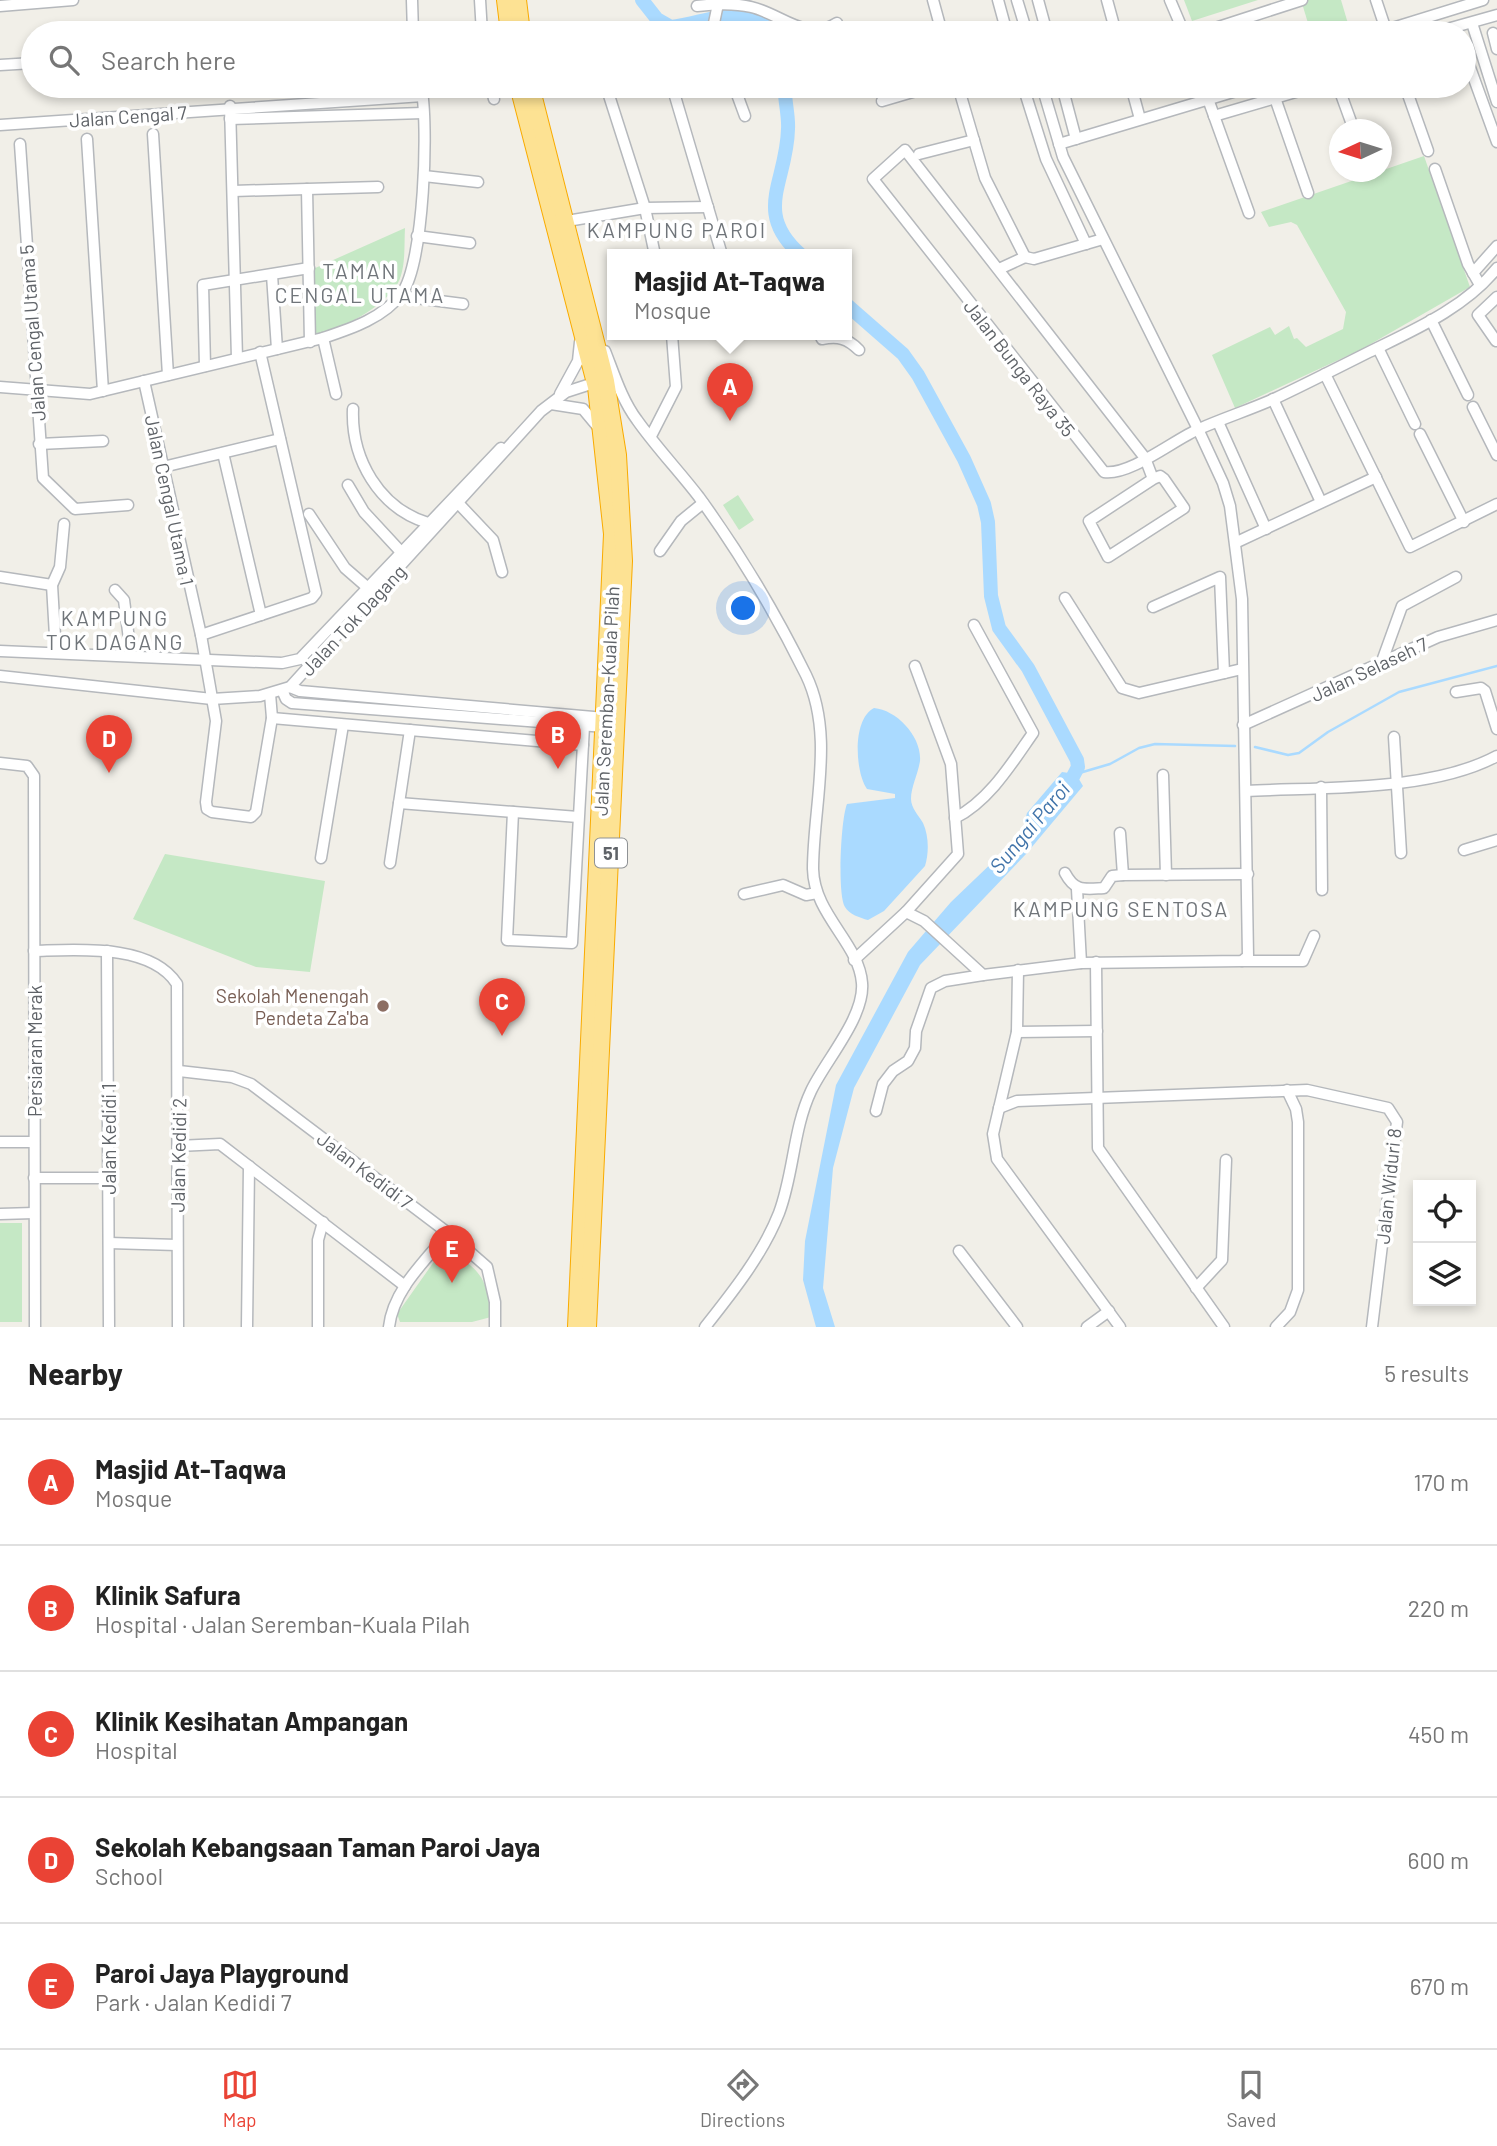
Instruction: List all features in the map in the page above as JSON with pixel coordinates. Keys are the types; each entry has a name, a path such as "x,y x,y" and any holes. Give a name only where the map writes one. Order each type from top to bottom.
{"highway":[{"path":"505,0 508,21"},
{"path":"518,0 521,21"},
{"name":"Jalan Seremban-Kuala Pilah","path":"522,98 560,223"},
{"name":"Jalan Seremban-Kuala Pilah","path":"534,98 560,223 618,455 624,561 589,1327"},
{"name":"Jalan Seremban-Kuala Pilah","path":"576,1327 612,560 599,383"}],"street":[{"path":"0,6 73,0"},
{"path":"412,0 412,21"},
{"path":"480,0 481,21"},
{"path":"933,0 939,21"},
{"path":"998,0 1004,21"},
{"path":"1017,0 1023,21"},
{"path":"1038,0 1044,21"},
{"path":"1107,0 1113,21"},
{"path":"1170,0 1179,21"},
{"path":"1237,21 1302,0"},
{"path":"1376,0 1383,21"},
{"path":"1409,21 1441,6 1483,0"},
{"path":"697,6 752,7 784,21"},
{"path":"713,21 718,8"},
{"path":"1476,22 1497,15"},
{"path":"1493,33 1497,49"},
{"path":"1476,38 1497,102"},
{"path":"0,65 21,63"},
{"path":"1476,84 1497,142"},
{"name":"Jalan Cengal 7","path":"0,125 332,98"},
{"path":"0,387 90,394 310,342 351,329 377,315 403,293 417,236 424,176 422,98"},
{"path":"610,98 645,208 654,249"},
{"path":"676,98 720,249"},
{"path":"738,98 745,116"},
{"path":"882,101 892,98"},
{"path":"962,98 985,178 1025,257"},
{"path":"1027,98 1046,159 1086,244"},
{"path":"1046,98 1059,144 1223,483 1237,542 1250,945 1248,956 1242,961"},
{"path":"1065,98 1076,139"},
{"path":"1134,98 1140,119"},
{"path":"1059,144 1211,98"},
{"path":"1214,116 1275,98 1308,192"},
{"path":"1342,98 1350,119"},
{"path":"1409,98 1429,151"},
{"path":"1208,99 1249,213"},
{"path":"230,106 237,358"},
{"path":"230,118 423,113"},
{"path":"153,134 168,375"},
{"path":"87,139 103,391"},
{"path":"919,155 974,140"},
{"name":"Jalan Cengal Utama 5","path":"20,144 43,478 75,509 128,505"},
{"name":"Jalan Bunga Raya 35","path":"999,269 905,150 873,179 1097,466 1110,473 1145,458 1198,429 1273,400 1378,348 1455,306 1496,272"},
{"path":"1435,169 1473,274 1480,285"},
{"path":"424,176 478,182"},
{"path":"233,191 378,187"},
{"path":"307,189 310,342"},
{"path":"560,223 645,208 708,207"},
{"path":"417,236 470,243"},
{"path":"1103,239 1034,259 1025,257 999,269 1145,458 1153,479"},
{"path":"1473,274 1497,246"},
{"path":"205,366 202,288 207,284 234,282 309,268"},
{"path":"272,275 277,349"},
{"path":"403,293 408,297 463,304"},
{"path":"1496,341 1478,315 1497,297"},
{"path":"583,315 580,354 554,402 583,409 603,436"},
{"path":"583,315 636,419 703,503 779,624 807,677 816,700 820,738 813,854 817,893 862,980 862,993 851,1021 809,1094 779,1212 744,1274 705,1327"},
{"path":"1431,320 1468,396"},
{"path":"323,338 336,394"},
{"path":"651,436 676,387 671,340"},
{"path":"843,340 859,350"},
{"path":"1378,348 1464,522"},
{"path":"201,635 312,598 317,587 260,352"},
{"path":"1325,374 1409,547 1497,504"},
{"name":"Jalan Cengal Utama 1","path":"144,381 201,635 216,721 207,809 212,812 254,816 272,718"},
{"name":"Jalan Tok Dagang","path":"0,676 212,699 270,694 286,688 554,402 599,383"},
{"path":"1273,400 1321,502"},
{"path":"1474,407 1497,455"},
{"path":"353,409 355,442 380,495 415,519 428,523"},
{"path":"1218,422 1265,529"},
{"path":"163,467 280,439"},
{"path":"39,444 103,441"},
{"path":"0,651 282,663 300,659 490,457 513,443"},
{"path":"223,453 261,615"},
{"path":"1160,476 1164,479 1182,501 1184,508 1108,557 1089,521 1153,479 1160,476"},
{"path":"1237,542 1376,477"},
{"path":"348,485 364,512 401,552"},
{"path":"459,503 493,540 502,572"},
{"path":"660,551 681,521 703,503"},
{"path":"309,514 345,568 368,588"},
{"path":"56,653 52,585 60,567 64,524"},
{"path":"0,577 52,585"},
{"path":"1153,607 1220,577 1224,673"},
{"path":"1381,664 1402,606 1456,577"},
{"path":"115,590 124,600 131,655"},
{"path":"1065,598 1122,688 1139,693 1242,669"},
{"name":"Jalan Selaseh 7","path":"1243,725 1438,637 1497,620"},
{"path":"955,818 967,812 996,783 1033,733 974,625"},
{"path":"854,960 906,912 956,859 951,764 915,666"},
{"path":"286,688 300,691 605,723 584,726 292,702 286,699 286,688"},
{"path":"1456,692 1481,688 1485,691 1497,729"},
{"path":"270,694 272,718 583,745"},
{"path":"321,858 344,724"},
{"path":"513,812 507,940 572,943 584,726"},
{"path":"390,863 410,730"},
{"path":"1394,737 1401,853"},
{"path":"1246,791 1396,782 1462,772 1497,756"},
{"name":"Persiaran Merak","path":"0,763 27,766 34,776 35,1327"},
{"path":"1163,775 1166,875"},
{"path":"1321,787 1322,890"},
{"path":"399,803 579,817"},
{"path":"1120,833 1123,875"},
{"path":"1464,850 1497,840"},
{"path":"1065,873 1072,887 1077,889 1104,888 1112,876 1123,875 1248,874"},
{"path":"744,894 783,884 806,895 817,893"},
{"path":"1077,889 1082,963"},
{"path":"906,912 924,921 940,939 983,975"},
{"path":"876,1111 883,1084 893,1071 908,1061 915,1048 916,1031 931,988 946,981 1096,962 1303,961 1314,936"},
{"path":"34,951 107,951"},
{"name":"Jalan Kedidi 2","path":"107,951 135,954 177,984 178,1327"},
{"name":"Jalan Kedidi 1","path":"107,951 109,1327"},
{"path":"1096,962 1098,1148 1224,1327"},
{"path":"1018,970 1017,1031 993,1133 997,1159 1120,1327"},
{"path":"1017,1031 1097,1031"},
{"name":"Jalan Kedidi 7","path":"179,1072 232,1076 251,1084 447,1233 487,1267 495,1301 495,1327"},
{"path":"999,1108 1017,1101 1287,1090 1296,1109 1298,1122 1298,1290 1290,1312 1276,1327"},
{"name":"Jalan Widuri 8","path":"1287,1090 1307,1090 1381,1105 1394,1114 1396,1130 1372,1327"},
{"path":"0,1142 34,1142"},
{"path":"178,1146 220,1144 405,1286"},
{"path":"1196,1288 1222,1260 1226,1160"},
{"path":"247,1327 249,1166"},
{"path":"34,1178 108,1178"},
{"path":"0,1214 34,1213"},
{"path":"318,1327 318,1240 323,1223"},
{"path":"389,1327 391,1313 405,1286 447,1233"},
{"path":"109,1243 177,1245"},
{"path":"959,1251 1017,1327"},
{"path":"1087,1327 1109,1311"}],"green space":[{"path":"1184,0 1258,0 1192,21"},
{"path":"1301,0 1341,0 1347,21 1307,21"},
{"path":"1424,156 1470,287 1362,349 1235,408 1212,355 1270,327 1275,335 1289,326 1294,339 1297,338 1306,347 1343,329 1346,312 1297,225 1291,222 1269,227 1261,212 1348,182 1392,182 1392,167"},
{"path":"405,228 402,270 392,292 372,309 348,323 314,335 313,269"},
{"path":"738,495 754,520 739,530 723,505"},
{"path":"165,854 325,881 310,972 256,967 133,919"},
{"path":"0,1223 22,1223 22,1322 0,1322"},
{"path":"445,1246 473,1268 484,1282 491,1317 472,1322 400,1322 397,1314"}],"water":[{"path":"874,708 899,719 917,743 920,761 911,802 925,828 928,850 925,866 884,911 868,920 852,914 845,907 841,887 841,856 847,804 895,798 895,794 867,789 860,771 859,734 867,714"},
{"path":"1062,772 1076,774 1083,786 1026,854 920,965 854,1088 833,1168 823,1288 835,1327 816,1327 803,1280 805,1241 836,1085 908,952 951,902 1021,835 1027,813"}],"waterway":[{"name":"Sungai Paroi","path":"642,0 660,21"},
{"name":"Sungai Paroi","path":"699,21 725,16 754,21"},
{"name":"Sungai Paroi","path":"785,98 788,129 775,210 778,225 795,249"},
{"name":"Sungai Paroi","path":"852,309 903,354 918,375 964,459 984,504 988,522 991,596 999,628 1028,668 1077,760 1078,767 1067,788"},
{"path":"1255,747 1288,755 1299,753 1328,732 1399,692 1497,666"},
{"path":"1076,774 1110,764 1139,748 1155,744 1235,746"}],"place":[{"name":"Masjid At-Taqwa","path":"730,421"},
{"name":"Klinik Safura","path":"558,769"},
{"name":"Sekolah Kebangsaan Taman Paroi Jaya","path":"109,773"},
{"name":"Sekolah Menengah Pendeta Za'ba","path":"383,1006"},
{"name":"Klinik Kesihatan Ampangan","path":"502,1036"},
{"name":"Paroi Jaya Playground","path":"452,1283"}],"district":[{"name":"KAMPUNG PAROI","path":"677,229"},
{"name":"TAMAN CENGAL UTAMA","path":"360,282"},
{"name":"KAMPUNG TOK DAGANG","path":"115,629"},
{"name":"KAMPUNG SENTOSA","path":"1121,908"}]}
